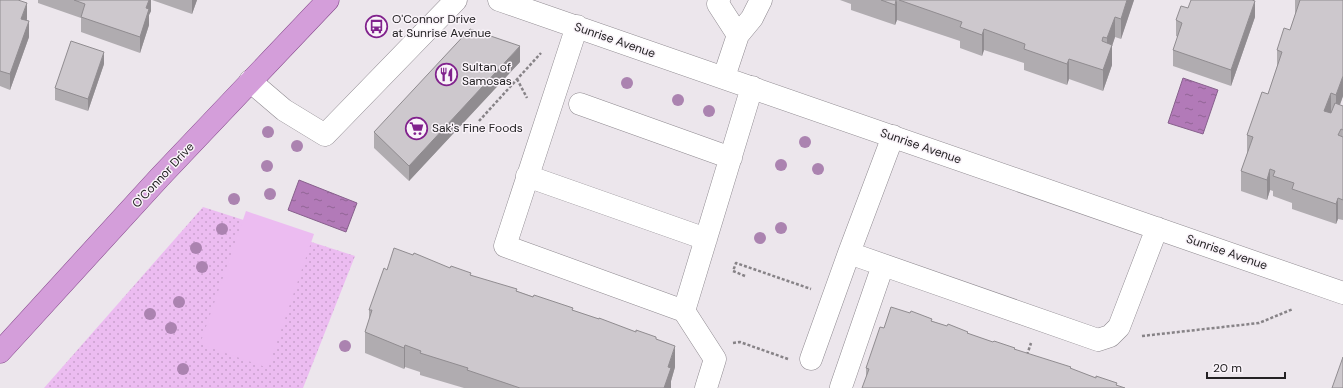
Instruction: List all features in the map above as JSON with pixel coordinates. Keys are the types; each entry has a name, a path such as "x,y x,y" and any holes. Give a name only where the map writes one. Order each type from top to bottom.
{"main road":[{"name":"O'Connor Drive","path":"0,352 159,178 328,0"}],"street":[{"path":"250,81 284,110 324,135 456,0"},
{"name":"Sunrise Avenue","path":"499,0 1343,293"},
{"path":"719,0 718,4 738,35"},
{"path":"724,77 738,35 752,18 761,0"},
{"path":"577,26 505,246 684,311 715,359 706,388"},
{"path":"684,311 752,87"},
{"path":"580,104 731,158"},
{"path":"802,360 849,253 894,136"},
{"path":"527,176 706,239"},
{"path":"849,253 1098,340 1110,336 1119,327 1157,228"},
{"path":"841,387 883,265"}],"path":[{"path":"479,120 546,48"},
{"path":"736,263 733,271 745,276"},
{"path":"1138,336 1259,323 1293,309"},
{"path":"709,349 724,343 740,342 802,360"}],"shaded area":[{"path":"203,207 355,256 303,388 44,388"},
{"path":"246,211 314,234 268,368 200,344"}],"water":[{"path":"1183,78 1218,90 1203,134 1168,123"},
{"path":"299,180 357,203 346,232 288,210"}],"building":[{"path":"0,0 18,0 27,3 21,19 29,21 10,74 0,71"},
{"path":"74,0 149,0 146,8 149,9 140,37 81,17 85,4"},
{"path":"881,0 896,0 895,5"},
{"path":"899,0 1127,0 1121,19 1115,17 1107,38 1103,37 1102,41 1112,45 1103,70 1069,59 1067,64 1024,49 1025,44 984,29 982,35 960,27 962,22"},
{"path":"1191,0 1255,1 1231,70 1173,50 1182,23 1176,20 1181,6 1188,8"},
{"path":"1300,0 1343,0 1343,76 1336,95 1331,93 1324,111 1331,113 1335,103 1343,106 1343,130 1341,129 1338,135 1343,137 1343,200 1338,198 1336,204 1292,189 1294,183 1273,176 1275,171 1270,169 1267,180 1241,171 1253,137 1247,135 1262,92 1268,94 1282,52 1277,50 1284,28 1290,30"},
{"path":"470,29 520,46 409,166 374,132"},
{"path":"71,41 104,52 88,99 55,88"},
{"path":"394,248 413,255 414,253 450,268 451,266 471,273 470,275 517,289 516,291 533,297 534,295 573,308 572,310 599,318 636,332 636,330 675,346 668,367 671,368 664,388 520,388 467,370 468,368 420,353 421,351 405,345 404,348 365,332 372,310 369,310 384,268 387,270"},
{"path":"891,307 910,313 911,311 932,319 931,321 947,326 948,324 968,332 967,333 1071,367 1070,368 1096,378 1096,376 1117,383 1116,385 1125,388 862,388 869,369 866,368 880,327 884,328"},
{"path":"1343,357 1343,388 1332,388"}],"place":[{"name":"O'Connor Drive at Sunrise Avenue","path":"377,26"},
{"name":"Sultan of Samosas","path":"447,74"},
{"name":"Sak's Fine Foods","path":"416,128"}]}
